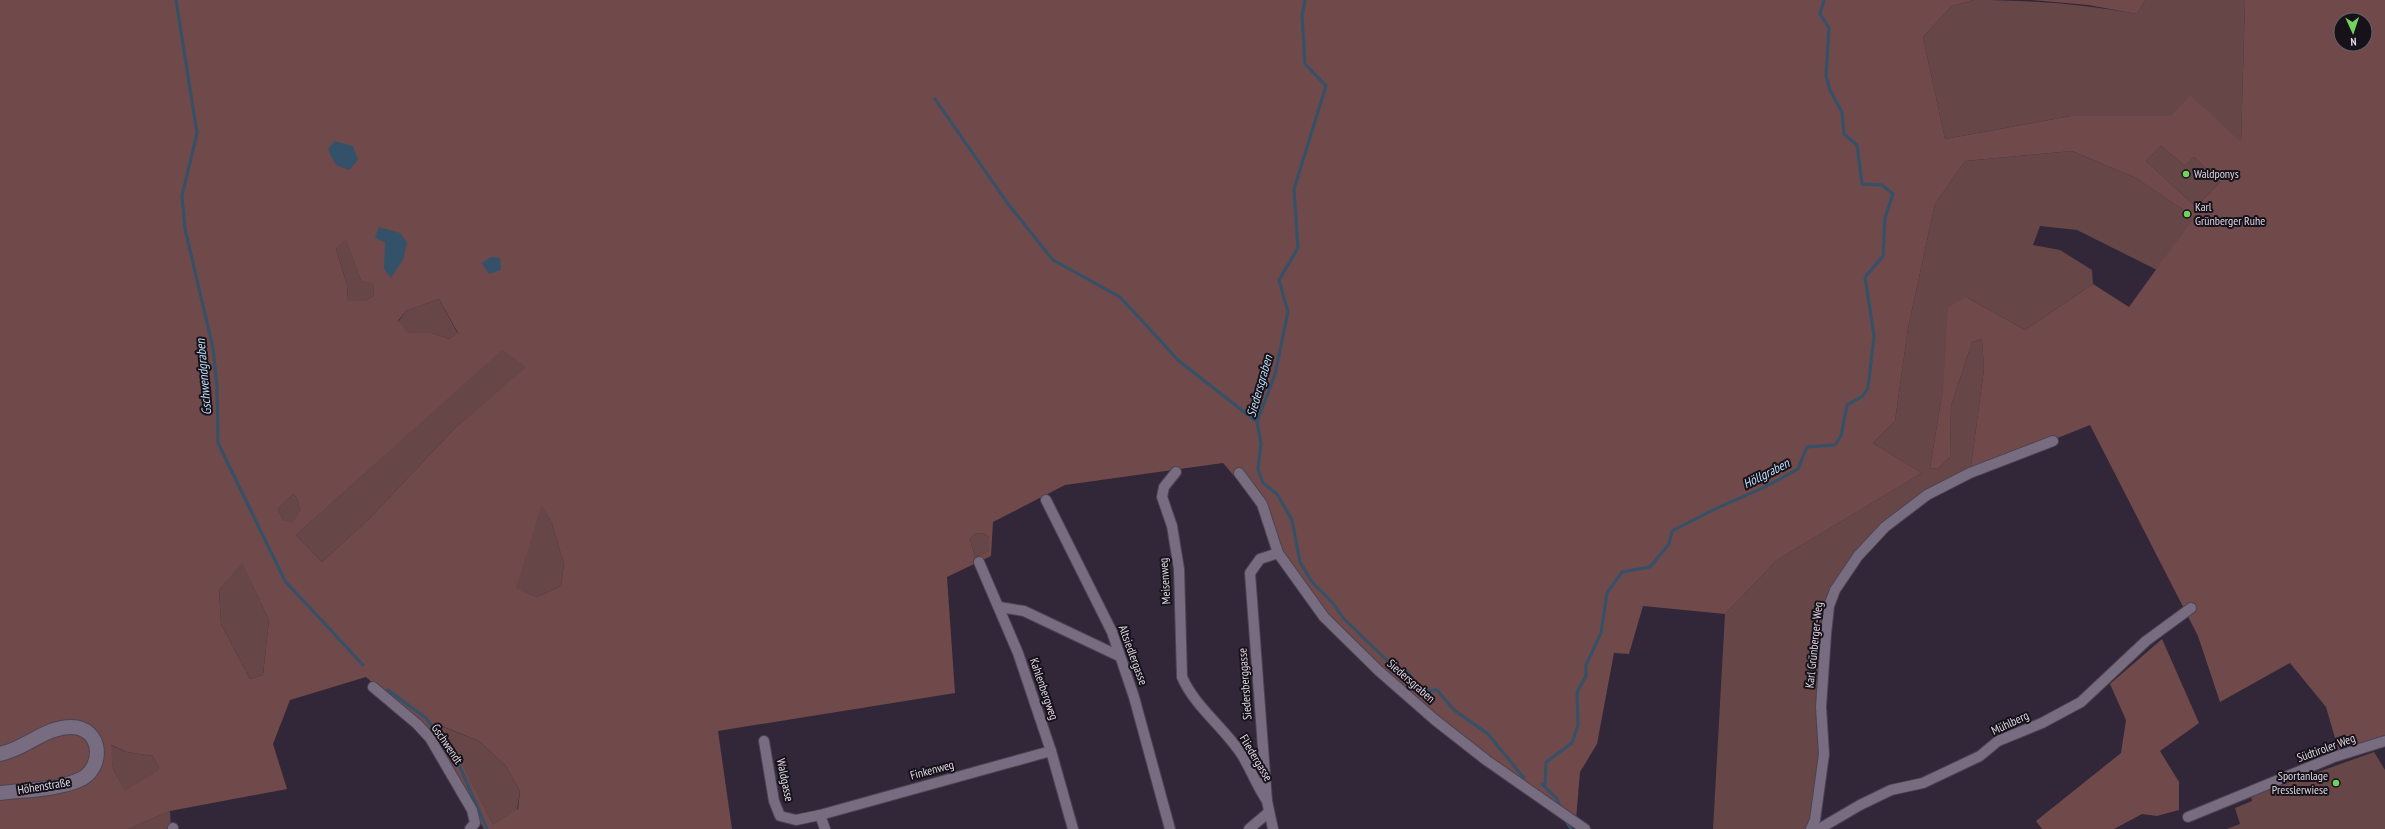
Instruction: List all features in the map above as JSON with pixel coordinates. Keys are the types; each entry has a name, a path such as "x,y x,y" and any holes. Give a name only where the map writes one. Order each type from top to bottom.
{"street":[{"name":"Karl Grünberger-Weg","path":"1811,829 1815,820 1824,754 1821,707 1829,606 1838,584 1858,556 1885,527 1927,495 1970,473 2053,441"},
{"name":"Meisenweg","path":"1176,472 1164,486 1162,497 1172,526 1179,569 1182,677 1189,693"},
{"name":"Siedersgraben","path":"1239,473 1262,504 1278,553 1324,617 1379,671 1486,760 1585,829"},
{"name":"Altsiedlergasse","path":"1046,500 1112,632 1134,697 1170,829"},
{"name":"Siedersberggasse","path":"1273,829 1267,801 1250,573 1260,559 1278,553"},
{"name":"Kahlenbergweg","path":"979,562 1018,653 1051,751 1073,829"},
{"path":"999,607 1024,611 1119,656"},
{"name":"Mühlberg","path":"1819,829 1829,821 1891,790 1923,783 1980,756 1998,741 2042,723 2081,702 2146,641 2191,608"},
{"name":"Gschwendt","path":"373,687 417,724 436,746 472,810 475,823 470,829"},
{"name":"Fliedergasse","path":"1189,693 1219,725 1242,755 1267,801"},
{"name":"Höhenstraße","path":"0,754 21,747 53,730 71,727 84,730 92,736 98,756 92,771 78,781 0,793"},
{"name":"Waldgasse","path":"764,741 774,801 780,816 796,820 820,815"},
{"name":"Südtiroler Weg","path":"2188,817 2334,757 2385,741"},
{"name":"Finkenweg","path":"820,815 1051,751"},
{"path":"1249,829 1269,812"},
{"path":"820,815 825,829"}],"shaded area":[{"path":"0,0 1974,0 1952,6 1923,37 1945,139 2071,116 2171,116 2190,95 2241,142 2245,0 2385,0 2385,740 2340,755 2326,707 2290,663 2220,702 2198,636 2090,425 1970,473 1984,369 1982,339 1972,342 1951,406 1950,457 1938,469 1930,468 1943,389 1948,307 1966,297 2025,330 2093,284 2129,307 2194,217 2136,178 2072,151 1965,161 1935,204 1908,328 1895,421 1873,443 1922,473 1777,560 1725,614 1643,606 1629,654 1614,653 1597,744 1580,772 1576,820 1459,737 1326,618 1282,553 1260,506 1223,463 1065,485 993,522 991,556 947,577 955,693 718,731 732,829 484,829 453,769 411,717 366,677 290,700 273,744 287,789 170,811 128,829 0,829","holes":["2161,146 2185,166 2194,157 2220,182 2196,207 2146,161","346,239 361,281 373,283 374,295 365,301 348,301 347,285 336,249","439,299 458,333 449,339 432,333 409,333 398,321 406,311","502,350 526,367 454,429 370,518 322,562 296,535","293,494 297,498 300,510 292,523 283,520 278,509","542,505 552,524 564,564 561,586 537,597 516,588","983,533 989,537 989,551 975,557 970,539 975,534","242,563 269,620 263,675 250,679 221,624 219,590","442,726 479,741 506,766 520,791 518,809 493,824","111,745 127,752 153,756 159,769 125,791 113,769"]},
{"path":"1974,0 2056,3 2137,14 2145,0 2245,0 2241,142 2171,116 2071,116 1945,139 1923,37 1952,6"},
{"path":"2032,0 2145,0 2137,14 2088,5"},
{"name":"Waldponys","path":"2161,146 2185,166 2194,157 2220,182 2196,207 2146,161"},
{"path":"2072,151 2136,178 2194,217 2157,270 2077,230 2040,226 2033,245 2060,250 2092,270 2093,284 2025,330 1966,297 1943,389 1930,468 1938,469 1950,457 1951,406 1972,342 1982,339 1984,369 1970,473 1915,504 1858,556 1829,606 1824,754 1809,829 1713,829 1725,614 1777,560 1922,473 1873,443 1895,421 1908,328 1935,204 1965,161"},
{"path":"346,238 361,281 373,282 374,295 365,301 348,302 347,285 336,249"},
{"path":"439,299 458,334 449,339 432,333 409,333 398,322 406,311"},
{"path":"502,349 527,367 454,429 370,518 322,562 296,535"},
{"path":"293,494 297,498 300,510 292,524 283,520 278,509"},
{"path":"542,504 552,524 564,564 561,586 537,597 515,588"},
{"path":"983,533 989,537 989,551 975,557 970,539 975,534"},
{"path":"242,562 269,620 263,675 250,679 221,624 219,590"},
{"path":"2162,639 2199,723 2160,751 2179,782 2179,810 2157,816 2142,814 2114,829 2042,829 2036,821 2121,753 2126,720 2110,684"},
{"path":"441,726 479,741 506,766 520,791 517,810 493,824"},
{"path":"110,745 127,752 153,756 159,769 125,792 113,769"},
{"name":"Sportanlage Presslerwiese","path":"2374,752 2385,770 2385,829 2227,829 2240,824 2235,808 2252,801 2251,796"},
{"path":"170,811 171,829 128,829"}],"water":[{"path":"334,141 353,146 358,160 349,170 336,165 328,150"},
{"path":"379,227 400,233 407,243 403,260 391,278 384,269 385,242 375,238"},
{"path":"491,257 500,258 501,270 489,274 482,263"}],"waterway":[{"name":"Gschwendgraben","path":"176,0 197,133 182,196 185,229 213,348 217,387 218,443 285,581 363,665"},
{"name":"Siedersgraben","path":"1305,0 1302,16 1305,64 1326,86 1294,189 1298,248 1279,280 1288,312 1275,374 1257,422 1261,443 1258,469 1263,483 1277,494 1292,520 1300,562 1312,582 1332,602 1344,619 1398,671 1408,672 1413,682 1422,691 1437,690 1454,710 1488,734 1524,778"},
{"name":"Höllgraben","path":"1545,786 1546,762 1572,743 1578,725 1577,692 1586,676 1586,665 1601,633 1607,593 1622,572 1650,567 1669,544 1672,531 1715,509 1767,486 1798,469 1807,447 1835,445 1841,436 1847,405 1863,396 1868,388 1874,336 1865,277 1883,256 1885,218 1893,194 1882,185 1862,184 1857,145 1844,134 1842,112 1830,90 1826,76 1829,28 1820,14 1824,0"},
{"path":"935,99 1008,204 1053,260 1120,297 1179,361 1257,422"},
{"name":"Gschwendgraben","path":"388,690 426,718 460,767 487,829"},
{"name":"Siedersgraben","path":"1542,784 1557,799 1560,807"},
{"name":"Siedersgraben","path":"1564,818 1571,829"}],"place":[{"name":"Waldponys","path":"2186,174"},
{"name":"Karl Grünberger Ruhe","path":"2187,214"},
{"name":"Sportanlage Presslerwiese","path":"2336,783"}]}
